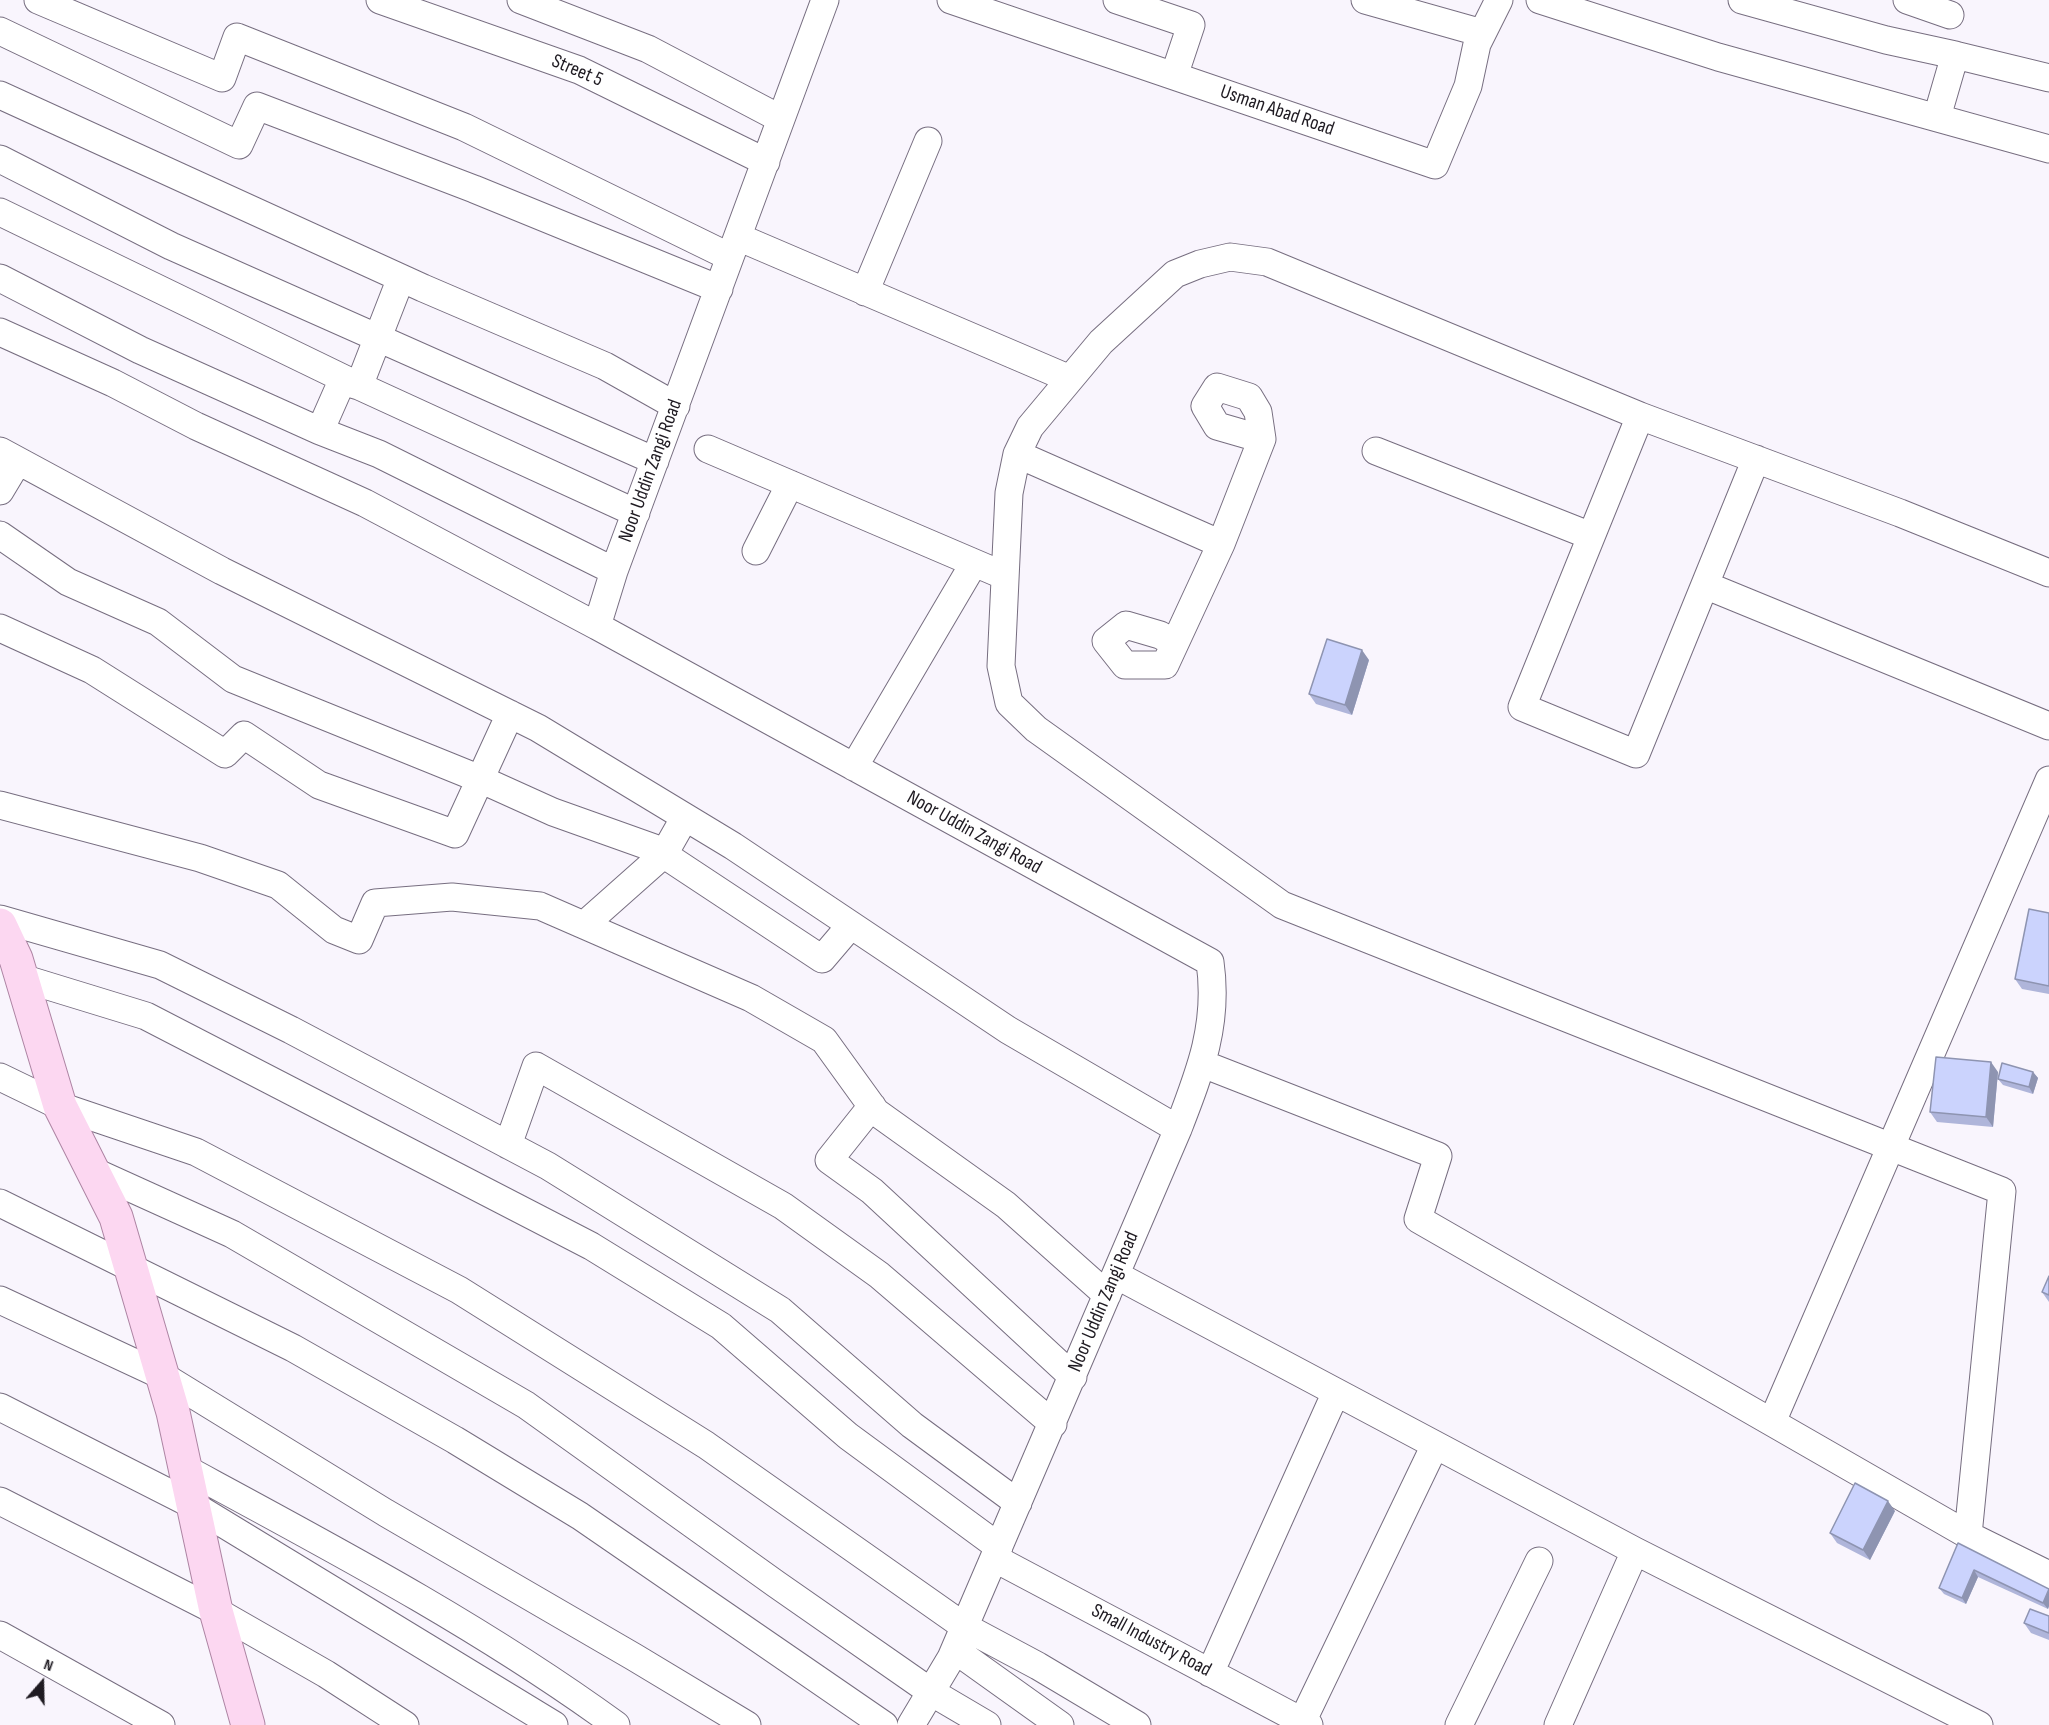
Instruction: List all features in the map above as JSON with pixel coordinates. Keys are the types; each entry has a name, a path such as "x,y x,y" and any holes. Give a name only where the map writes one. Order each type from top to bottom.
{"main road":[{"path":"0,925 22,978 60,1106 116,1217 163,1376 216,1611 248,1725"}],"street":[{"path":"38,0 222,78 237,37 464,127 734,247 865,292 1070,379"},
{"name":"Street 5","path":"380,0 579,70 765,162"},
{"path":"521,0 648,49 781,119"},
{"name":"Noor Uddin Zangi Road","path":"825,0 614,571 597,626 1210,962 1215,992 1203,1064 1178,1129 960,1638 913,1725"},
{"name":"Usman Abad Road","path":"951,0 1435,165 1468,86 1477,44 1499,0"},
{"path":"1117,0 1191,25 1174,76"},
{"path":"1365,0 1482,33"},
{"path":"1540,0 1718,57 2049,148"},
{"path":"1742,0 1886,40 2049,78"},
{"path":"1907,0 1950,15"},
{"path":"0,31 239,145 257,106 474,189 719,289"},
{"path":"1937,117 1955,55"},
{"path":"0,95 401,278 605,366 676,406"},
{"path":"865,292 928,141"},
{"path":"0,159 171,246 655,461"},
{"path":"0,212 359,386 636,513"},
{"path":"1968,1535 2002,1191 1282,905 1036,729 1009,703 1001,666 1009,493 1017,454 1030,427 1101,342 1175,274 1200,264 1230,258 1267,262 1640,416 2049,573"},
{"path":"0,278 140,350 321,431 379,454 614,571"},
{"path":"359,386 401,278"},
{"path":"0,332 113,383 196,426 365,503 597,626"},
{"path":"321,431 342,381 359,386"},
{"path":"1640,416 1522,707 1636,754 1756,459"},
{"path":"1175,644 1221,544 1262,439"},
{"path":"708,449 1005,576"},
{"path":"1376,451 1591,536"},
{"path":"1017,454 1221,544"},
{"path":"0,491 9,456 222,571 510,714 685,817 1008,1030 1178,1129"},
{"path":"756,551 790,484"},
{"path":"0,535 68,582 158,622 233,679 480,779 553,812 654,848 822,959 851,925"},
{"path":"854,767 975,563"},
{"path":"1705,585 2049,726"},
{"path":"0,628 92,670 225,754 244,735 319,785 455,834 510,714"},
{"path":"1772,1422 1890,1146 2047,792"},
{"path":"0,805 200,858 278,885 334,930 359,940 375,903 452,897 540,906 751,998 824,1040 872,1106 1111,1285 1336,1392 1635,1551 1979,1725"},
{"path":"584,925 664,854 685,817"},
{"path":"0,919 160,965 291,1030 548,1166 780,1310 912,1425 1018,1503"},
{"name":"Small Industry Road","path":"22,978 146,1016 591,1246 721,1326 848,1436 997,1553 1210,1673 1305,1723"},
{"path":"1203,1064 1438,1156 1418,1219 1968,1535 2049,1575"},
{"path":"508,1145 536,1066 792,1213 879,1275 1053,1424"},
{"path":"0,1077 60,1106 196,1152 459,1290 706,1444 960,1638 1060,1725"},
{"path":"872,1106 829,1160 872,1191 1073,1377"},
{"path":"93,1171 232,1233 526,1405 931,1692 987,1725"},
{"path":"0,1203 293,1348 465,1446 580,1516 884,1725"},
{"path":"0,1300 163,1376 386,1514 634,1656 747,1725"},
{"path":"1210,1673 1336,1392"},
{"path":"0,1407 191,1504 554,1725"},
{"path":"1305,1723 1435,1445"},
{"path":"184,1468 367,1567 532,1665 616,1725"},
{"path":"0,1501 216,1611 326,1674 405,1725"},
{"path":"1558,1725 1635,1551"},
{"path":"1459,1725 1539,1561"},
{"path":"0,1635 161,1725"},
{"path":"960,1638 1038,1666 1137,1725"}],"building":[{"path":"1327,639 1362,650 1345,705 1309,694"},
{"path":"2029,909 2049,913 2049,986 2015,979"},
{"path":"1936,1057 1991,1062 1986,1117 1930,1112"},
{"path":"2002,1063 2033,1072 2029,1087 1998,1079"},
{"path":"2049,1276 2049,1295 2042,1292"},
{"path":"1855,1483 1888,1501 1863,1550 1830,1533"},
{"path":"1958,1543 2049,1589 2043,1603 1974,1570 1962,1598 1939,1588"},
{"path":"2030,1609 2049,1616 2049,1633 2024,1623"}]}
